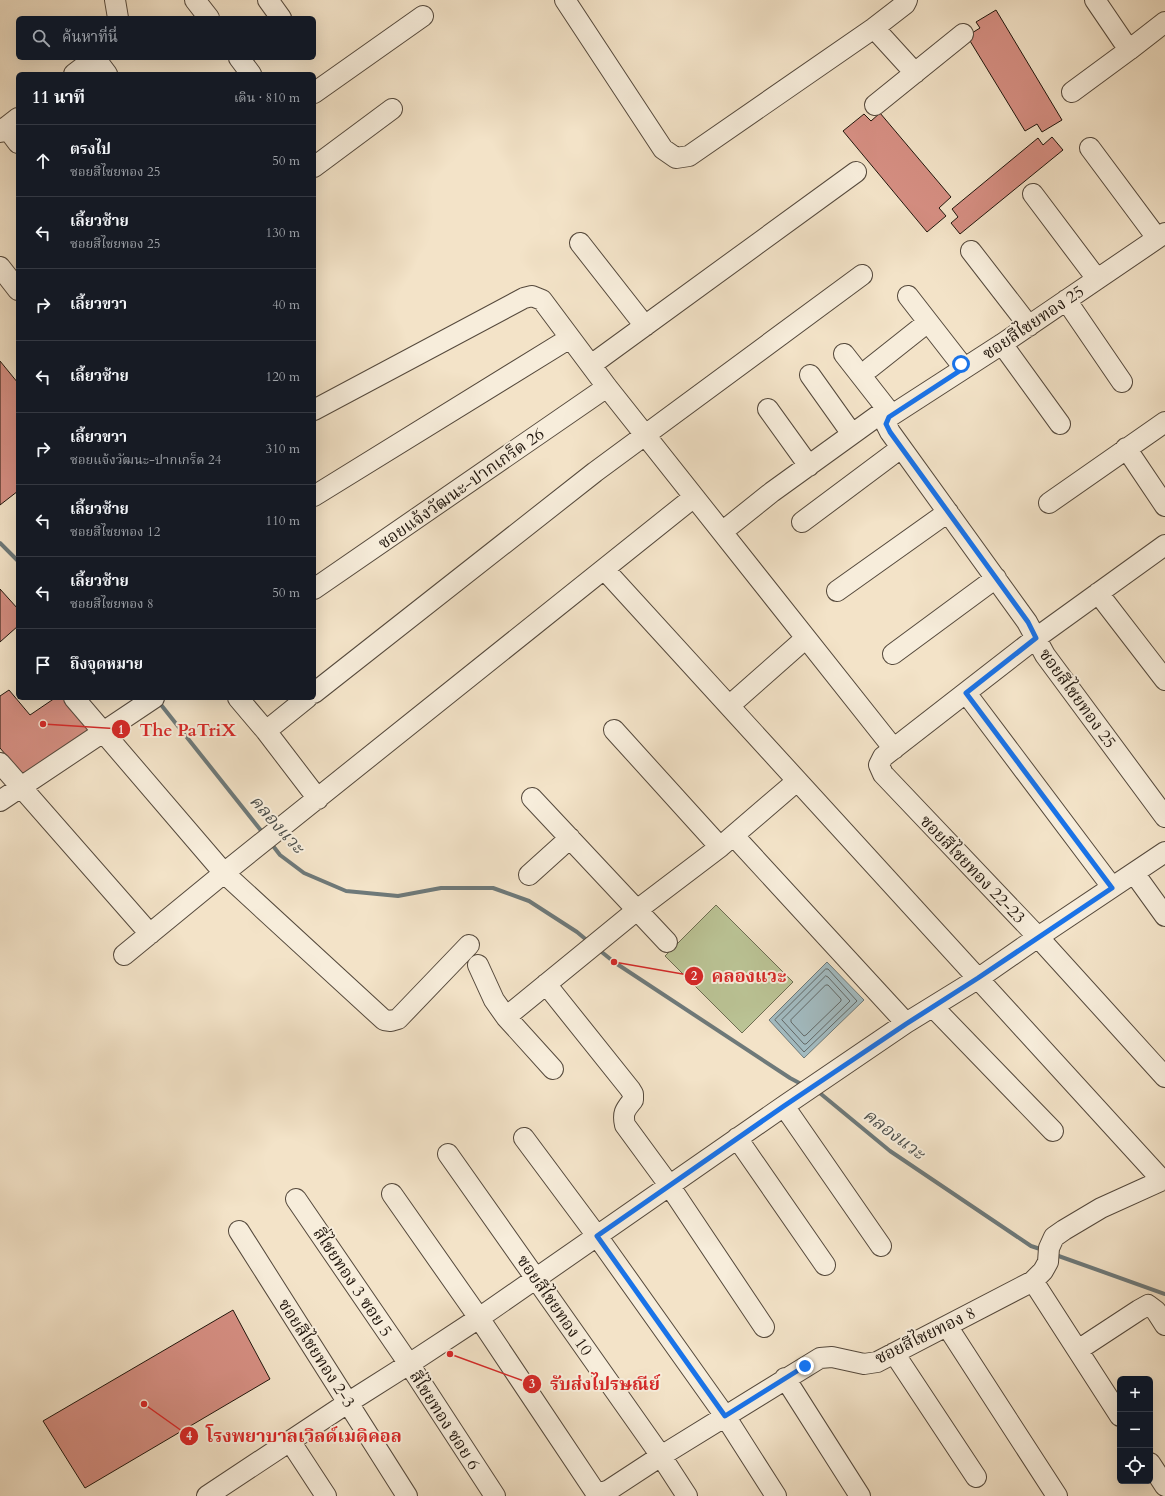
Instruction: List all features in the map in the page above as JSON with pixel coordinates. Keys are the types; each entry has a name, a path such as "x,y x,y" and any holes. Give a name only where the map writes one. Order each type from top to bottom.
{"street":[{"path":"195,0 207,16"},
{"path":"268,0 280,16"},
{"path":"565,0 663,149 676,158 689,156 874,28 905,4 907,0"},
{"path":"1095,0 1129,50"},
{"path":"316,92 423,16"},
{"path":"1072,92 1165,22"},
{"path":"874,28 915,73"},
{"path":"875,105 963,34"},
{"path":"77,72 92,60"},
{"path":"96,60 106,72"},
{"path":"240,60 250,72"},
{"path":"316,162 392,109"},
{"path":"1090,148 1161,236"},
{"path":"591,365 856,172"},
{"path":"1033,194 1097,279"},
{"name":"ซอยสีไชยทอง 25","path":"1161,236 1002,344 889,417 886,424 901,448 1028,622 1044,655 1165,817"},
{"path":"580,243 645,326"},
{"path":"971,251 1029,326"},
{"path":"0,266 16,287"},
{"path":"316,691 595,472 646,436 862,275"},
{"path":"316,409 524,298 532,296 542,300 607,387 894,749 1036,638 1165,545"},
{"path":"908,296 964,368"},
{"path":"1066,300 1122,382"},
{"path":"870,368 928,322"},
{"path":"316,495 570,338"},
{"path":"1002,344 1060,424"},
{"path":"722,532 772,492 886,410 844,354"},
{"path":"810,375 852,434"},
{"name":"ซอยแจ้งวัฒนะ-ปากเกร็ด 26","path":"316,588 607,387"},
{"path":"768,409 809,466"},
{"path":"1049,503 1165,422"},
{"path":"802,522 901,448"},
{"path":"1126,448 1165,506"},
{"path":"124,954 694,497"},
{"path":"837,591 948,512"},
{"path":"604,569 1164,1179"},
{"path":"893,654 996,578"},
{"path":"1098,593 1165,680"},
{"path":"729,706 806,638"},
{"path":"966,693 1112,888"},
{"path":"76,700 224,873 384,1020 392,1021 398,1019 469,945"},
{"path":"0,801 152,700"},
{"path":"240,700 318,798"},
{"path":"266,731 305,700"},
{"path":"614,730 727,842 906,1024"},
{"name":"ซอยสีไชยทอง 22-23","path":"894,749 883,757 879,765 883,774 1038,937 1165,1077"},
{"path":"0,763 150,934"},
{"path":"506,1018 637,910 727,842 797,781"},
{"path":"532,798 667,942"},
{"path":"529,875 570,838"},
{"path":"207,1496 231,1490 290,1441 479,1318 668,1185 784,1106 1165,852"},
{"path":"1134,873 1165,916"},
{"path":"478,965 494,1000 506,1018 552,1070"},
{"path":"546,984 630,1089 634,1100 624,1112 623,1117 625,1125 668,1185 764,1327"},
{"path":"933,1007 1053,1132"},
{"path":"784,1106 881,1246"},
{"path":"524,1138 597,1236 725,1416 776,1496"},
{"path":"737,1138 825,1265"},
{"name":"ซอยสีไชยทอง 10","path":"448,1154 661,1456 686,1496"},
{"name":"ซอยสีไชยทอง 8","path":"479,1318 594,1490 601,1493 609,1490 784,1378 820,1358 832,1357 864,1364 878,1362 1033,1281 1043,1271 1054,1237 1101,1208 1164,1179"},
{"path":"392,1194 479,1318"},
{"name":"สี่ไชยทอง 3 ซอย 5","path":"296,1199 409,1364"},
{"name":"ซอยสีไชยทอง 2-3","path":"239,1231 349,1402 407,1496"},
{"path":"1033,1281 1117,1412"},
{"path":"1078,1350 1139,1310 1148,1306 1156,1311 1165,1325"},
{"path":"947,1326 1057,1496"},
{"path":"894,1353 976,1477"},
{"name":"สี่ไชยทอง ซอย 6","path":"409,1364 495,1496"},
{"path":"784,1378 860,1496"},
{"path":"290,1441 326,1496"},
{"path":"1153,1468 1165,1486"}],"green space":[{"path":"716,905 793,982 742,1033 665,956"}],"water":[{"path":"827,962 864,1000 804,1058 769,1020"}],"building":[{"path":"996,10 1062,120 1042,132 1037,124 1025,131 967,36 980,28 976,22"},
{"path":"880,113 951,197 939,208 946,216 927,232 843,131 864,114 871,121"},
{"path":"1052,137 1063,150 960,234 951,223 958,217 952,209 1038,138 1043,145"},
{"path":"0,361 16,381 16,493 0,505"},
{"path":"0,589 16,607 16,628 0,642"},
{"path":"9,690 30,715 52,700 67,700 93,733 24,776 0,748 0,696"},
{"path":"233,1310 270,1379 85,1488 43,1421"}],"waterway":[{"name":"คลองแวะ","path":"0,543 16,559"},
{"name":"คลองแวะ","path":"158,701 263,833"},
{"name":"คลองแวะ","path":"270,842 280,855 304,873 346,891 398,896 441,888 493,888 529,901 577,932 589,942"},
{"name":"คลองแวะ","path":"598,949 614,962 790,1078 803,1085"},
{"name":"คลองแวะ","path":"817,1092 890,1151 1031,1246 1043,1250"},
{"name":"คลองแวะ","path":"1053,1254 1165,1294"}],"place":[{"name":"The PaTriX","path":"43,724"},
{"name":"คลองแวะ","path":"614,962"},
{"name":"รับส่งไปรษณีย์","path":"450,1354"},
{"name":"โรงพยาบาลเวิลด์เมดิคอล","path":"144,1404"}],"route":[{"path":"805,1366 725,1416 597,1236 784,1106 1112,888 966,693 1036,638 1028,622 890,432 886,424 889,417 964,368 961,364"}]}
